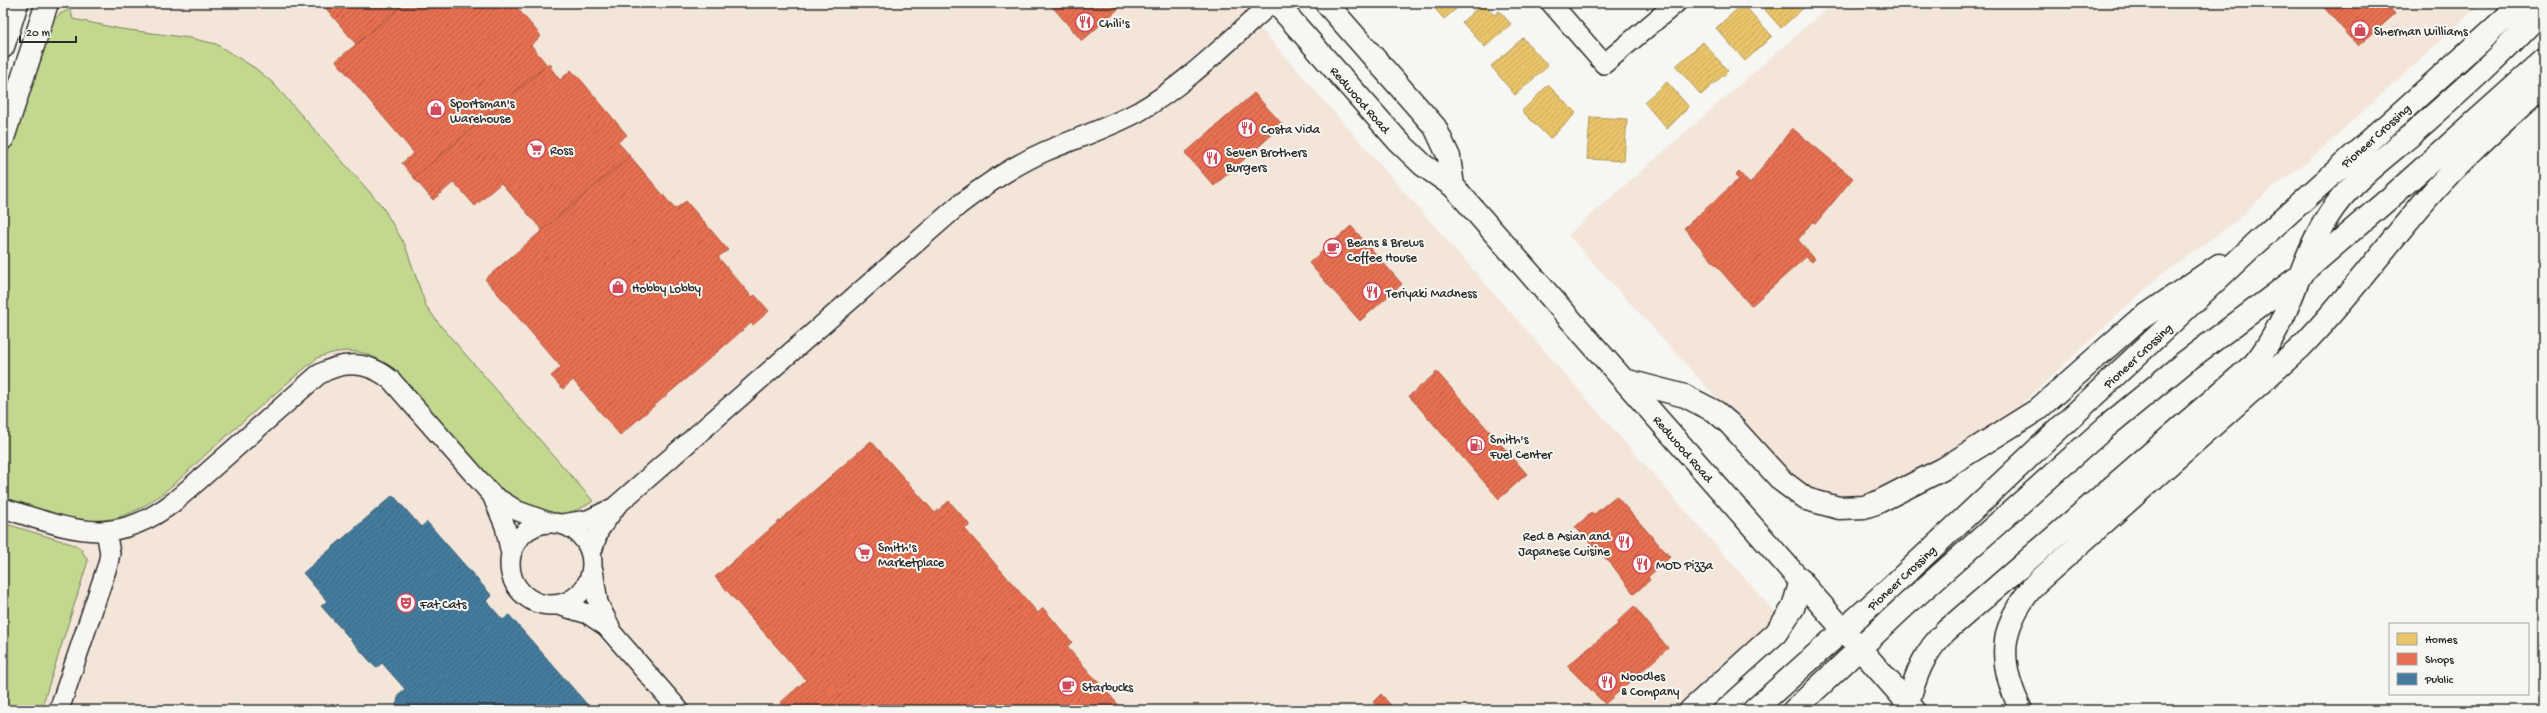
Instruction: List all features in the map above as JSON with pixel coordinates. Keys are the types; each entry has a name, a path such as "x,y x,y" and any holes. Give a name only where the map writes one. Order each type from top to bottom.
{"main road":[{"path":"3,47 17,3"},
{"path":"3,138 46,3"},
{"name":"Redwood Road","path":"1276,3 1398,141 1423,165 1453,186 1861,648 1911,707"},
{"path":"1326,3 1436,127 1449,157 1453,186"},
{"name":"Pioneer Crossing","path":"1754,710 1844,629 2255,244 2522,3"},
{"path":"1911,707 1921,663 1928,651 1946,631 2254,364 2276,334 2293,296 2298,277 2323,225 2347,192 2479,75 2544,9"},
{"name":"Pioneer Crossing","path":"1794,710 1978,540 2138,399 2298,277 2392,196 2544,60"},
{"path":"2021,710 2007,676 2004,647 2010,620 2024,596 2035,584 2300,348 2334,312 2431,193 2473,151 2544,85"},
{"path":"1624,380 1685,396 1716,412 1730,424 1782,481 1806,499 1838,508 1864,507 1876,503 1943,469 1998,436 2037,410 2162,302 2255,244"},
{"path":"1692,710 1776,632 1793,608 1801,580"}],"street":[{"path":"558,605 571,600 581,592 589,581 599,530 617,505 982,187 1026,161 1099,132 1140,111 1177,85 1272,3"},
{"path":"1551,3 1604,64 1676,3"},
{"path":"3,508 72,530 106,531 137,524 163,510 318,375 338,365 350,363 372,368 391,380 492,495 518,511 556,523 581,535 592,561 598,602 614,634"},
{"path":"492,495 505,526 511,554 511,574 521,592 538,603 558,605 588,614 614,634 680,710"},
{"path":"511,554 516,542 525,532 538,525 588,520 617,505"},
{"path":"59,710 108,564 110,553 106,531"}],"shaded area":[{"path":"57,3 1238,3 1778,616 1674,710 3,710 3,170"},
{"path":"1833,3 2482,3 2306,163 2268,191 2239,219 2156,279 2010,415 1885,487 1862,497 1844,499 1806,490 1788,476 1568,235"}],"green space":[{"path":"70,9 73,19 121,29 190,38 216,44 255,68 272,82 382,206 405,245 426,306 440,325 593,501 572,511 552,513 532,508 513,497 495,483 389,366 380,360 363,353 345,351 327,354 317,358 214,447 167,490 154,500 126,515 111,519 98,520 70,518 28,507 3,496 3,168 50,23 60,14"},
{"path":"3,523 75,545 81,549 88,561 41,710 3,710"}],"building: Homes":[{"path":"1430,3 1463,3 1444,19"},
{"path":"1483,3 1494,15 1499,11 1511,24 1485,47 1462,22"},
{"path":"1759,3 1809,3 1781,28"},
{"path":"1743,4 1772,36 1745,61 1716,28"},
{"path":"1523,38 1548,66 1515,95 1491,66"},
{"path":"1703,42 1728,71 1701,95 1676,66"},
{"path":"1667,82 1689,107 1667,129 1644,102"},
{"path":"1548,85 1576,113 1550,139 1522,111"},
{"path":"1590,117 1627,119 1624,161 1587,159"}],"building: Shops":[{"path":"324,3 405,3 356,44 323,5"},
{"name":"Sportsman's Warehouse","path":"405,3 513,3 541,36 531,45 547,65 414,178 402,163 414,153 336,61"},
{"name":"Chili's","path":"1049,3 1125,3 1082,41"},
{"name":"Sherman Williams","path":"2320,3 2386,3 2395,14 2358,46"},
{"name":"Ross","path":"549,63 552,66 550,67 560,80 571,70 581,80 627,135 618,142 630,156 542,230 501,183 475,206 454,182 433,200 414,178"},
{"path":"1254,93 1283,125 1214,186 1185,153"},
{"path":"1792,128 1853,178 1816,223 1812,222 1798,240 1815,259 1812,262 1806,257 1751,306 1684,228 1739,179 1735,176 1739,172 1750,184"},
{"name":"Hobby Lobby","path":"630,156 675,209 686,201 728,250 718,257 752,297 755,295 769,311 753,325 751,323 620,435 573,380 563,389 551,376 561,367 485,279"},
{"path":"1351,226 1402,284 1360,321 1309,263"},
{"name":"Smith's Fuel Center","path":"1437,372 1527,474 1499,499 1409,396"},
{"name":"Smith's Marketplace","path":"871,441 935,513 949,501 970,525 965,529 1038,613 1043,608 1072,642 1067,647 1123,710 786,710 780,703 806,680 715,577"},
{"path":"1616,496 1670,557 1648,577 1650,580 1634,594 1612,565 1575,527 1591,513 1593,515"},
{"path":"1634,606 1668,648 1605,704 1567,666 1618,624 1617,622"},
{"path":"1381,694 1395,710 1380,710 1373,702"}],"building: Public":[{"name":"Fat Cats","path":"393,495 421,527 427,522 492,596 486,601 503,620 509,615 592,710 395,710 399,694 405,689 382,663 376,668 321,606 327,601 303,573"}],"place":[{"name":"Chili's","path":"1085,22"},
{"name":"Sherman Williams","path":"2360,30"},
{"name":"Sportsman's Warehouse","path":"436,109"},
{"name":"Costa Vida","path":"1247,128"},
{"name":"Ross","path":"536,149"},
{"name":"Seven Brothers Burgers","path":"1212,158"},
{"name":"Beans & Brews Coffee House","path":"1333,248"},
{"name":"Hobby Lobby","path":"618,287"},
{"name":"Teriyaki Madness","path":"1372,292"},
{"name":"Smith's Fuel Center","path":"1476,445"},
{"name":"Red 8 Asian and Japanese Cuisine","path":"1624,542"},
{"name":"Smith's Marketplace","path":"864,553"},
{"name":"MOD Pizza","path":"1642,564"},
{"name":"Fat Cats","path":"406,603"},
{"name":"Noodles & Company","path":"1607,682"},
{"name":"Starbucks","path":"1068,686"}]}
